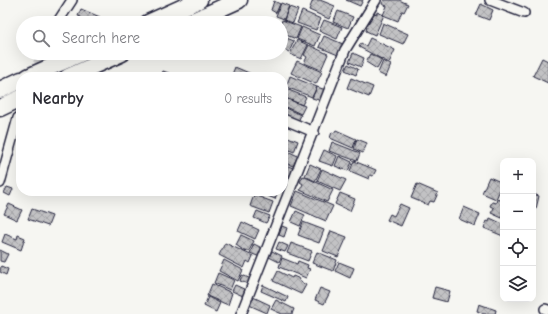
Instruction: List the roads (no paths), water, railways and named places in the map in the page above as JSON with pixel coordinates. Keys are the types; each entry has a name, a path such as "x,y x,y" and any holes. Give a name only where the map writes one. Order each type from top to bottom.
{"highway":[{"path":"164,16 199,0"},
{"path":"204,16 239,0"},
{"path":"39,72 66,60"},
{"path":"79,72 106,60"},
{"path":"0,90 16,82"},
{"path":"0,108 16,100"}],"street":[{"path":"62,16 72,0"},
{"path":"288,194 314,132 345,50 376,0"},
{"path":"490,0 524,13"},
{"path":"288,121 314,132"},
{"path":"0,183 16,125"},
{"path":"241,314 287,196"}],"tunnel":[{"path":"34,72 39,60"}]}
